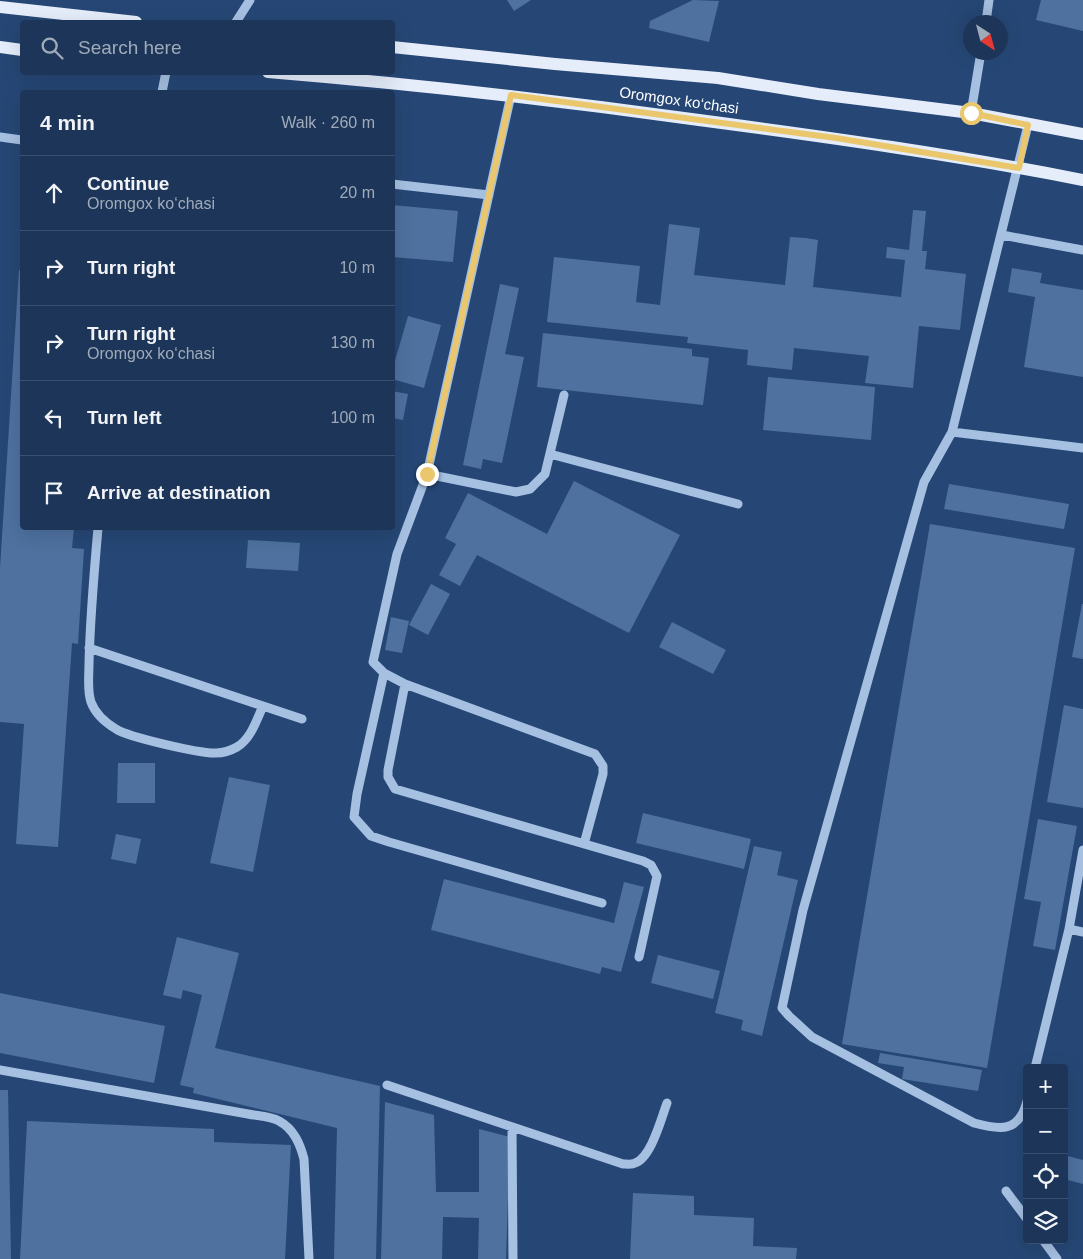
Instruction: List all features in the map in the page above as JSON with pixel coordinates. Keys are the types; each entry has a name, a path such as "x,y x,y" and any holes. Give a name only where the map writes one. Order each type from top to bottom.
{"main road":[{"path":"0,7 118,20"},
{"path":"0,47 20,50"},
{"name":"Oromgox ko‘chasi","path":"395,47 718,78 818,94 971,113 1083,134"},
{"name":"Oromgox ko‘chasi","path":"300,75 511,95 836,138 1083,180"}],"street":[{"path":"987,15 989,0"},
{"path":"237,20 247,1"},
{"path":"971,113 980,60"},
{"path":"162,90 165,75"},
{"path":"511,95 427,474 397,554 373,662 384,672 405,684 595,754 603,766 603,774 584,844"},
{"path":"1024,1109 1021,1117 1008,1128 994,1129 974,1123 812,1037 788,1016 782,1008 803,910 924,482 952,432 1019,168 1028,125"},
{"path":"0,137 20,140"},
{"path":"395,184 490,194"},
{"path":"1002,235 1083,250"},
{"path":"427,474 516,492 530,489 545,474 564,395"},
{"path":"952,432 1083,448"},
{"path":"550,454 738,504"},
{"path":"98,530 89,648 88,690 91,702 105,721 118,730 196,751 227,752 240,746 250,733 263,706"},
{"path":"89,648 302,719"},
{"path":"384,672 357,794 354,817 371,836 602,903"},
{"path":"405,684 388,770 388,777 395,789 643,861 651,865 655,870 656,876 639,957"},
{"path":"1036,1064 1069,929 1083,850"},
{"path":"1069,929 1083,932"},
{"path":"0,1070 279,1120 294,1134 300,1143 304,1159 309,1259"},
{"path":"387,1085 623,1164 635,1163 645,1157 666,1104"},
{"path":"512,1127 513,1259"},
{"path":"1006,1191 1023,1214"},
{"path":"1046,1244 1057,1259"}],"building":[{"path":"507,0 531,0 514,11"},
{"path":"693,0 719,1 709,42 649,28 650,21"},
{"path":"1041,0 1083,0 1083,31 1036,20"},
{"path":"395,205 458,211 453,262 395,257"},
{"path":"913,210 926,211 922,251 927,251 925,269 966,274 960,330 919,326 913,388 865,383 869,356 794,348 792,370 747,365 748,350 687,343 688,337 547,322 554,257 640,266 636,302 660,305 669,224 700,228 694,275 785,285 790,237 806,238 818,240 813,287 901,297 905,260 886,258 887,247 909,250"},
{"path":"1012,268 1042,273 1040,283 1083,290 1083,377 1024,367 1035,297 1008,292"},
{"path":"20,270 20,530 74,530 72,548 84,549 78,644 72,643 58,847 16,844 24,724 0,722 0,568"},
{"path":"500,284 519,288 505,354 524,357 502,463 483,459 481,469 463,465"},
{"path":"408,316 441,325 424,388 395,380 395,361"},
{"path":"543,333 692,349 692,356 709,358 703,405 537,387"},
{"path":"768,377 875,387 871,440 763,430"},
{"path":"395,392 408,394 403,420 395,419"},
{"path":"574,481 680,535 629,633 477,555 460,586 439,575 456,544 445,538 468,493 547,534"},
{"path":"949,484 1069,504 1064,529 944,509"},
{"path":"930,524 1075,548 987,1068 842,1044"},
{"path":"248,540 300,543 298,571 246,568"},
{"path":"431,584 450,594 428,635 409,625"},
{"path":"1083,604 1083,659 1072,657"},
{"path":"391,617 409,621 402,653 385,650"},
{"path":"672,622 726,650 713,674 659,647"},
{"path":"1064,705 1083,709 1083,808 1047,802"},
{"path":"118,763 155,763 155,803 117,803"},
{"path":"229,777 270,785 253,872 210,863"},
{"path":"643,813 751,839 744,869 636,843"},
{"path":"1038,819 1077,826 1055,950 1033,946 1041,902 1024,899"},
{"path":"116,834 141,839 136,864 111,859"},
{"path":"754,846 782,852 777,875 798,880 762,1036 741,1030 743,1020 715,1013"},
{"path":"444,879 614,923 624,882 644,887 621,972 602,967 600,974 431,930"},
{"path":"177,937 239,953 215,1048 380,1086 376,1259 334,1259 337,1128 193,1093 194,1088 180,1085 202,995 183,990 181,999 163,995"},
{"path":"658,955 720,971 713,999 651,983"},
{"path":"0,993 165,1026 154,1083 0,1053"},
{"path":"880,1053 982,1070 978,1091 902,1079 904,1067 878,1063"},
{"path":"0,1090 8,1090 11,1259 0,1259"},
{"path":"385,1102 434,1115 436,1192 479,1192 479,1129 510,1137 506,1259 478,1259 479,1218 443,1217 442,1259 381,1259"},
{"path":"27,1121 214,1129 214,1142 291,1145 285,1259 20,1259"},
{"path":"1068,1156 1083,1160 1083,1184 1068,1180"},
{"path":"633,1193 694,1196 694,1215 754,1218 753,1246 797,1248 796,1259 630,1259"}],"route":[{"path":"427,474 511,95 836,138 1019,168 1028,125 971,113"}]}
